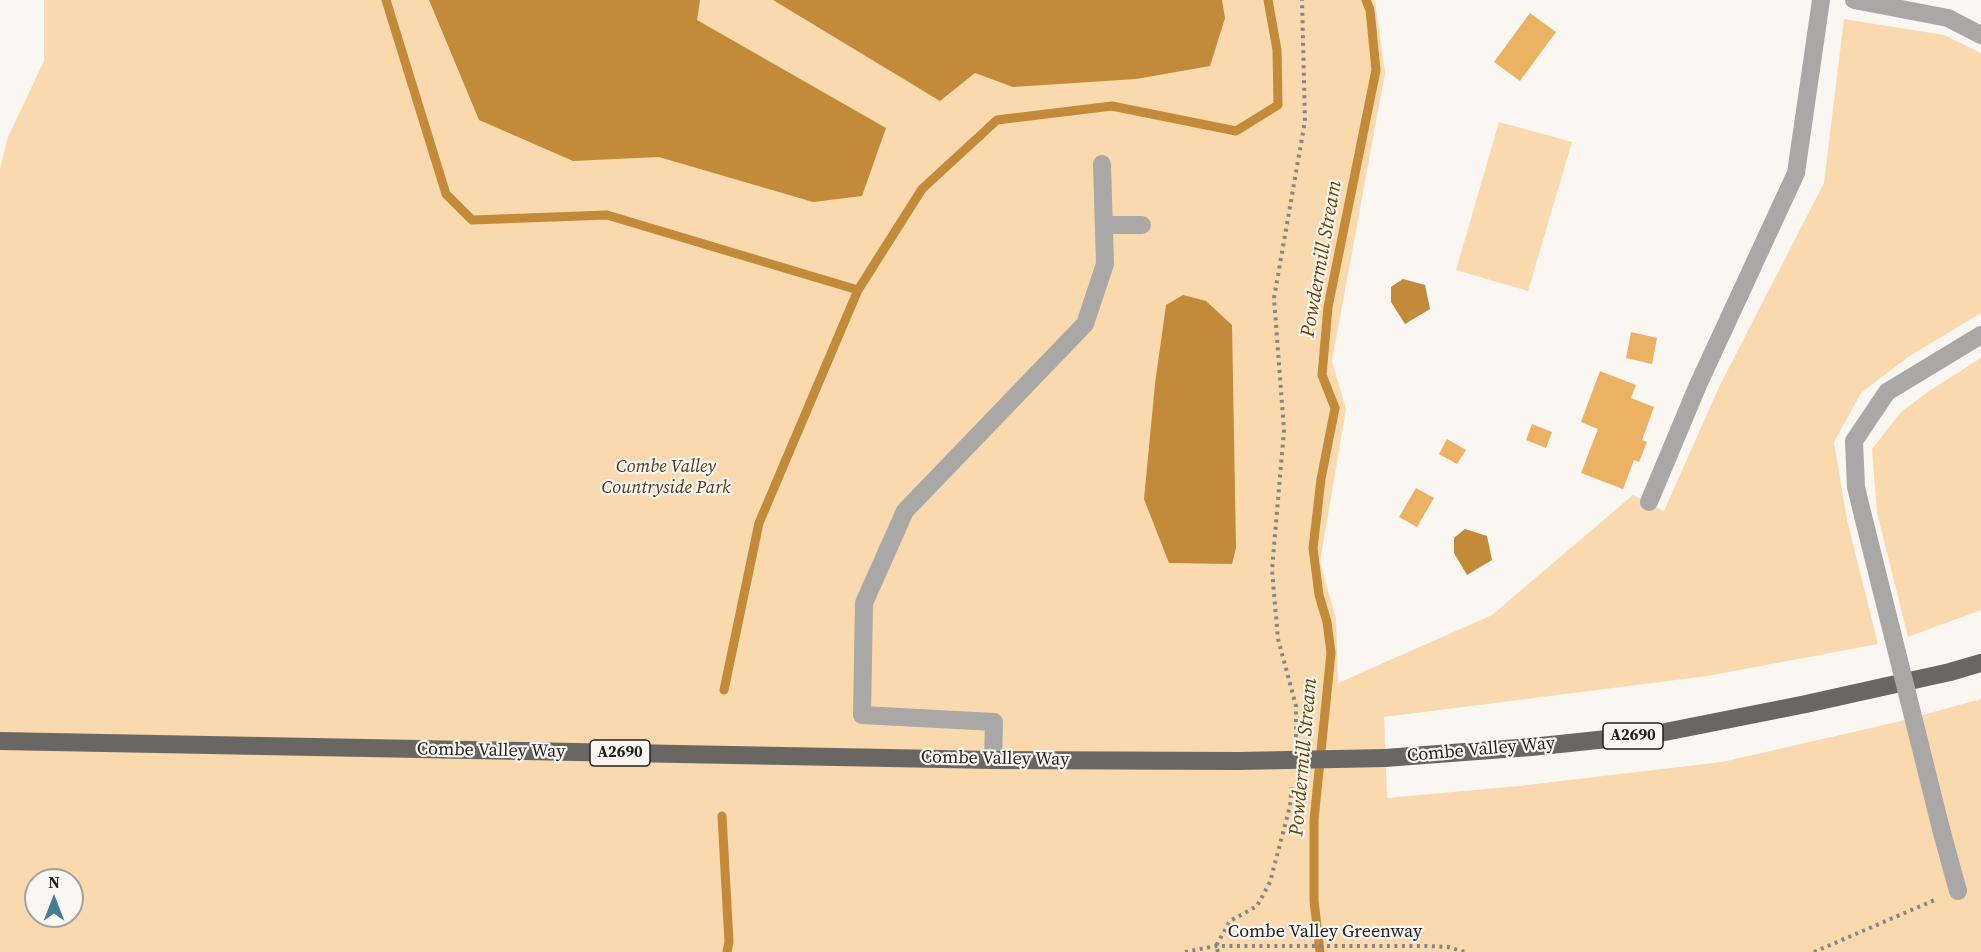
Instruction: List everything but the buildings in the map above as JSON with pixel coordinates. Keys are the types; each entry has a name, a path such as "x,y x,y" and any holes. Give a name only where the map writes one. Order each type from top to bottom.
{"main road":[{"name":"Combe Valley Way","path":"0,741 993,760 1239,761 1385,758 1531,747 1655,734 1806,704 1981,663"}],"lane":[{"path":"1649,502 1698,385 1796,173 1821,0"},
{"path":"1854,0 1948,18 1981,34"},
{"path":"993,760 994,722 862,715 864,603 905,512 1085,324 1105,264 1102,164"},
{"path":"1105,225 1142,225"},
{"path":"1958,891 1856,487 1854,441 1887,392 1981,335"}],"path":[{"path":"1295,742 1296,706 1278,639 1272,570 1284,430 1274,298 1305,121 1302,0"},
{"path":"1218,952 1216,946 1230,921 1257,906 1270,882 1290,806 1293,774"},
{"path":"1815,952 1958,891"},
{"name":"Combe Valley Greenway","path":"1185,952 1216,946 1427,946 1448,947 1465,952"}],"green space":[{"name":"Combe Valley Countryside Park","path":"44,0 1375,0 1385,73 1332,361 1346,409 1320,562 1336,619 1338,683 1492,615 1633,495 1664,511 1719,387 1824,183 1844,19 1944,35 1981,53 1981,313 1908,357 1861,393 1834,442 1847,520 1878,644 1707,676 1384,717 1387,798 1519,786 1722,762 1897,722 1981,699 1981,952 0,952 0,169 8,137 44,61"},
{"path":"1499,122 1572,142 1528,291 1456,270"},
{"path":"1981,358 1981,610 1908,637 1877,513 1872,449 1901,412"}],"shaded area":[{"path":"429,0 700,0 697,20 886,128 862,196 813,202 659,157 573,161 479,120"},
{"path":"773,0 1222,0 1225,18 1210,66 1136,79 1013,87 975,73 940,101"},
{"path":"1403,279 1425,285 1430,309 1405,324 1391,302 1391,287"},
{"path":"1183,295 1206,301 1232,325 1236,548 1232,564 1169,563 1144,499 1155,384 1166,305"},
{"path":"1465,529 1487,536 1492,560 1467,575 1454,553 1454,538"}],"waterway":[{"path":"386,0 446,194 472,220 607,215 858,290"},
{"path":"724,690 759,523 858,290 922,189 997,120 1112,106 1236,131 1278,105 1277,50 1268,0"},
{"name":"Powdermill Stream","path":"1320,952 1314,901 1314,820 1331,653 1327,622 1319,595 1313,548 1321,479 1335,408 1322,375 1328,307 1376,70 1370,10 1366,0"},
{"path":"722,816 729,942 727,952"}]}
